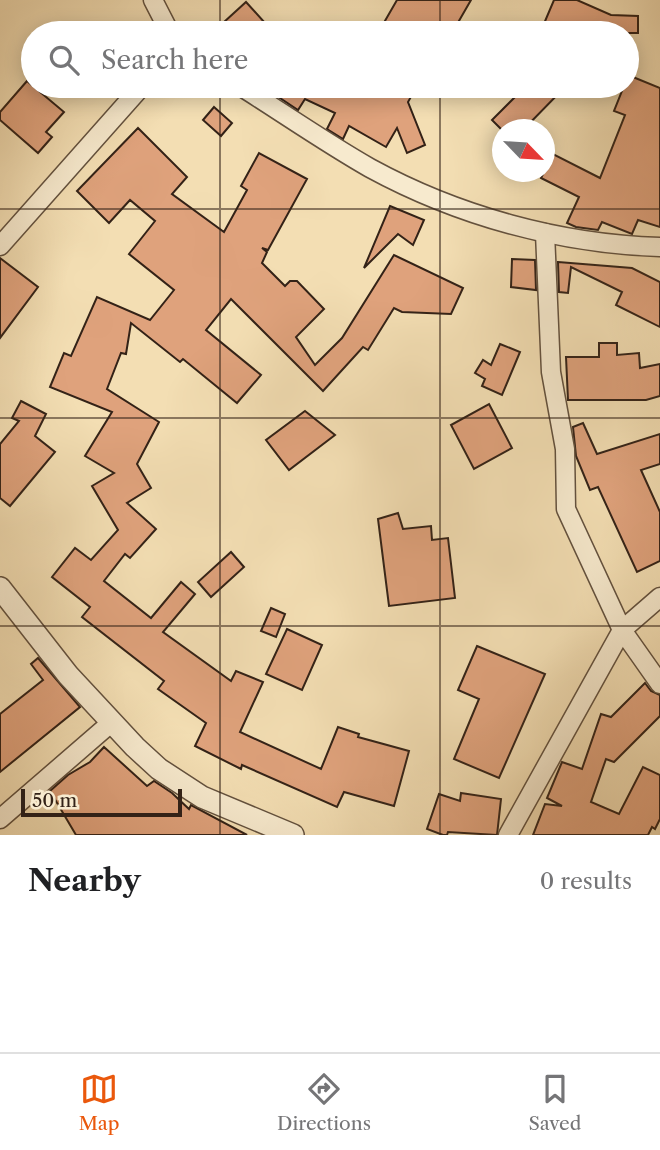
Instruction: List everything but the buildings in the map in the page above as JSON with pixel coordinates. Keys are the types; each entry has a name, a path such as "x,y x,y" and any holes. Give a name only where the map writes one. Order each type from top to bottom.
{"street":[{"path":"153,0 164,21"},
{"path":"0,246 131,98"},
{"path":"259,98 370,168 452,206 545,233 633,246 660,247"},
{"path":"545,233 551,372 565,449 566,509 622,630 660,684"},
{"path":"0,588 68,675 159,769 202,797 293,835"},
{"path":"508,835 622,630 660,597"},
{"path":"0,820 112,722"}]}
